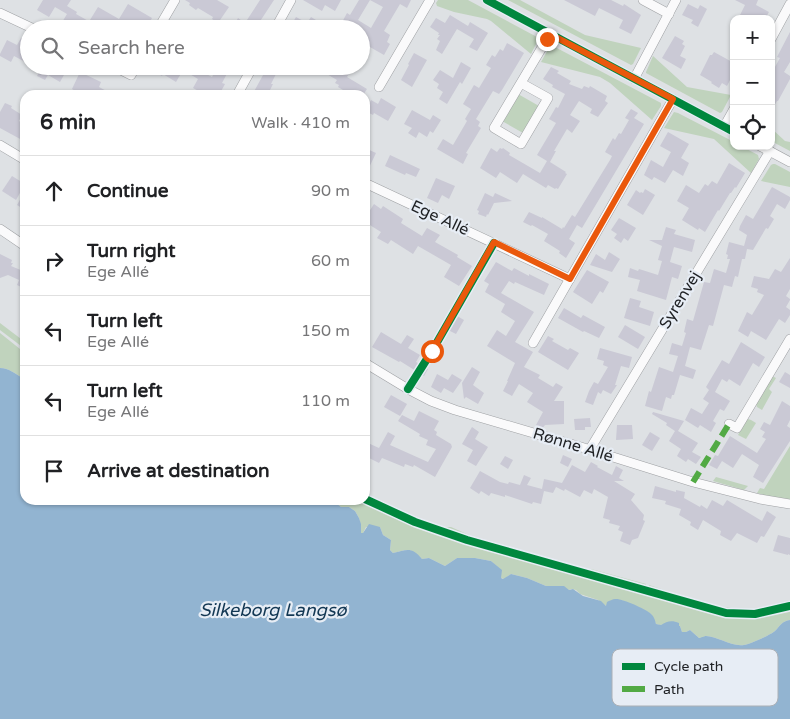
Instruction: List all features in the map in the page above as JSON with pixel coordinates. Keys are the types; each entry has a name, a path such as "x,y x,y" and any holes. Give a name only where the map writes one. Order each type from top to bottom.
{"street":[{"path":"163,20 175,0"},
{"path":"280,20 291,0"},
{"path":"379,87 430,0"},
{"path":"487,0 730,130"},
{"path":"643,0 669,14"},
{"path":"634,79 676,0"},
{"path":"775,32 790,4"},
{"path":"0,13 20,22"},
{"path":"521,82 548,98 520,144 494,128 521,82 550,34"},
{"path":"239,90 248,75"},
{"path":"533,343 673,99"},
{"path":"724,127 730,116"},
{"path":"0,145 20,157"},
{"path":"767,150 790,162"},
{"name":"Syrenvej","path":"590,450 770,152"},
{"name":"Ege Allé","path":"370,185 570,279"},
{"path":"0,229 20,243"},
{"path":"729,424 737,428 790,339"},
{"name":"Rønne Allé","path":"370,366 431,401 455,410 693,482 760,499 790,504"}],"green space":[{"path":"438,0 468,0 537,37 538,40 531,54 491,21 437,6"},
{"path":"508,0 520,0 585,35 641,48 631,65"},
{"path":"550,46 661,103 661,106 652,120 610,83 600,77 541,62"},
{"path":"653,56 687,87 730,95 730,97 720,113 646,72"},
{"path":"518,94 539,106 523,133 502,121"},
{"path":"674,112 678,113 730,140 730,150 749,150 758,155 759,159 751,173 714,139 664,128"},
{"path":"775,132 785,141 790,142 790,151 775,143"},
{"path":"773,164 790,172 790,187 761,181"},
{"path":"0,323 20,338 20,345 0,330"},
{"path":"0,333 20,349 20,376 9,370 0,368"},
{"path":"772,376 776,378 769,389 772,392 762,410 756,404"},
{"path":"748,419 756,423 746,439 738,435"},
{"path":"790,446 790,500 757,493 760,488 764,489"},
{"path":"716,477 748,486 744,490 713,481"},
{"path":"370,502 415,524 466,541 720,613 757,615 790,607 790,620 783,623 770,634 747,645 734,644 710,636 699,638 690,630 682,632 680,626 678,626 679,623 656,624 651,614 621,600 606,606 598,600 580,594 576,590 569,590 559,586 546,586 511,574 504,579 501,578 501,570 491,561 475,558 457,558 445,566 429,558 422,559 409,550 393,553 390,550 391,540 383,535 380,527 366,527 363,533 360,533 359,518 355,511 349,507 338,505 370,505"},
{"path":"418,519 442,527 451,527 469,535 469,538 417,521"},
{"path":"591,569 646,584 645,589 589,573"},
{"path":"649,585 701,602 728,608 755,609 790,602 790,604 756,613 725,611 647,589"}],"water":[{"name":"Silkeborg Langsø","path":"0,368 9,370 20,376 20,505 338,505 349,507 355,511 361,524 361,533 369,524 380,527 383,535 391,540 390,550 393,553 409,550 415,552 422,559 429,558 445,566 457,558 475,558 491,561 502,570 501,578 503,579 511,574 546,586 564,586 569,590 573,589 583,596 601,601 606,606 607,602 612,600 623,600 650,613 656,624 661,625 670,621 676,622 679,623 682,632 690,630 699,638 710,636 734,644 747,645 770,634 783,623 790,620 790,719 0,719"}],"building":[{"path":"43,0 71,0 67,6 87,20 63,20 67,14 55,7 49,17 37,10"},
{"path":"185,0 217,0 229,7 220,20 214,20 213,17 189,5 190,3"},
{"path":"260,0 274,0 261,20 247,20"},
{"path":"303,0 341,0 335,11 325,5 322,11"},
{"path":"359,0 370,0 358,20 343,20 347,13 350,15"},
{"path":"370,0 411,0 407,8 400,4 384,31 390,35 387,42 390,44 384,55 370,47 370,27 383,7"},
{"path":"564,0 611,0 623,6 624,4 641,15 631,34 619,28 623,20 599,8 595,16"},
{"path":"735,0 758,0 756,5 769,12 767,15 740,15 745,5"},
{"path":"128,4 152,18 151,20 90,20 98,7 119,19"},
{"path":"688,4 698,9 700,5 707,9 698,27 691,23 693,20 682,15"},
{"path":"450,15 468,26 470,22 488,33 477,51 469,47 474,39 457,29 442,54 436,50 440,41 437,39 440,35 430,27 436,18 445,23"},
{"path":"790,32 790,62 784,72 790,76 790,79 775,104 775,67 780,58 777,57"},
{"path":"675,36 684,41 682,44 685,46 680,56 686,59 681,69 662,58"},
{"path":"7,40 17,45 20,40 20,59 14,56 11,62 0,56"},
{"path":"507,43 524,53 502,90 499,94 493,91 476,119 480,122 478,126 481,128 466,153 468,154 463,164 437,149 443,139 453,145 467,121 465,119 471,109 463,104 474,85 479,88 491,68 486,65 492,55 495,57 500,49 503,51"},
{"path":"714,52 730,61 730,80 727,86 722,83 719,88 700,75 710,55"},
{"path":"414,53 427,60 412,87 401,80"},
{"path":"461,62 471,68 447,104 439,99 443,92 437,88 439,84 433,80 440,70 453,78"},
{"path":"551,67 571,81 569,84 582,89 584,86 589,88 590,86 607,96 605,101 608,103 598,117 590,113 592,109 579,101 570,115 580,121 572,133 567,129 550,162 567,174 558,189 548,185 546,188 523,174 517,183 500,172 496,178 480,168 491,148 497,152 500,148 503,148 510,153 509,155 540,173 547,161 537,155 556,123 549,119 556,107 558,108 565,94 552,87 553,85 543,79"},
{"path":"38,75 48,75 45,80"},
{"path":"48,75 64,75 60,82"},
{"path":"79,75 86,75 101,82 99,87 105,90 74,90 72,89"},
{"path":"165,75 180,75 176,82"},
{"path":"191,75 208,75 212,77 213,75 226,75 222,83 225,84 222,90 197,90 193,88 198,79"},
{"path":"263,75 276,75 270,90 255,90"},
{"path":"328,75 348,75 347,77 367,89 343,90 335,83 337,80"},
{"path":"381,98 396,107 388,121 374,113 373,115 370,114 371,100 378,104"},
{"path":"5,103 12,106 11,108 20,114 20,139 0,128 0,112"},
{"path":"631,109 638,113 634,118 644,124 582,228 577,225 569,239 575,243 566,258 559,253 560,251 544,241 548,234 523,222 529,212 542,217 562,229 572,215 575,217 610,160 612,156 605,152 613,138 615,140 619,133 621,134 629,120 625,118"},
{"path":"412,110 430,120 433,115 441,120 433,133 430,131 427,137 419,132 416,138 408,133 412,128 404,124"},
{"path":"668,132 689,144 681,158 689,163 683,176 673,170 665,183 654,177 652,180 644,175 651,160 663,167 671,152 660,146"},
{"path":"370,150 376,153 370,166"},
{"path":"390,155 420,169 416,177 406,173 405,175 385,166"},
{"path":"729,163 745,173 736,188 718,210 705,232 682,220 689,208 677,201 686,185 699,193 705,184 708,186 712,181 717,184"},
{"path":"12,176 20,181 20,193 16,200 2,191"},
{"path":"436,178 455,186 449,199 442,195 438,203 427,198"},
{"path":"772,187 790,197 790,200 785,209 777,204 770,216 774,219 768,229 766,228 753,250 747,249 745,259 742,259 738,277 735,276 732,287 724,285 713,326 709,325 701,350 690,347 685,366 696,370 693,379 680,375 674,395 672,395 671,399 666,397 662,411 645,406 659,367 673,372 678,356 669,354 672,343 682,346 686,333 684,332 687,319 693,321 704,282 710,283 714,269 726,273 730,259 727,259 728,255 726,254 729,242 744,246 747,235 739,230 740,226 746,215 753,219"},
{"path":"645,189 655,195 643,215 627,205 636,190 643,193"},
{"path":"485,193 493,197 495,193 512,201 494,203 486,217 478,214 479,211 477,210"},
{"path":"374,204 381,209 383,206 403,219 401,223 422,236 427,228 440,235 435,242 458,255 457,257 472,266 459,286 444,277 451,265 418,246 413,254 391,240 388,244 377,238 381,232 370,225 370,210"},
{"path":"619,218 636,228 628,241 624,238 621,243 614,238 617,234 611,230"},
{"path":"666,227 676,230 674,234 695,240 692,252 674,247 670,262 682,266 678,279 672,277 666,300 637,291 640,280 628,277 630,268 658,275 662,261 658,260 662,246 649,240 662,240"},
{"path":"609,252 620,259 612,272 590,265 596,254 605,260"},
{"path":"0,254 12,260 11,266 20,270 20,286 17,285 19,280 8,275 0,278"},
{"path":"790,258 790,289 786,296 790,300 786,307 790,310 790,315 785,323 779,319 766,340 751,331 748,337 738,331 747,312 752,315 764,295 757,292 758,289 751,287 754,276 769,279 775,269 781,272"},
{"path":"496,262 512,271 514,268 549,284 544,295 509,281 501,293 534,312 515,342 533,352 524,367 540,375 538,378 553,387 556,383 563,387 554,401 564,401 564,424 545,425 542,429 536,425 543,412 527,402 533,393 519,384 512,396 503,391 515,363 487,346 497,330 506,336 515,321 501,312 505,304 485,292 489,284 484,281"},
{"path":"587,270 609,282 603,293 600,291 592,304 573,292"},
{"path":"630,298 641,301 639,307 654,312 650,326 624,318"},
{"path":"564,308 581,318 583,315 605,327 599,338 583,332 558,318"},
{"path":"457,316 464,320 456,334 448,330"},
{"path":"625,325 645,337 638,349 618,337"},
{"path":"381,332 401,344 407,335 414,339 408,348 420,355 416,362 428,369 424,376 372,347"},
{"path":"548,336 554,339 552,341 568,350 570,348 579,353 568,370 538,352"},
{"path":"741,342 765,357 759,367 753,363 740,386 729,379 727,382 722,379 715,392 730,401 724,411 720,409 713,421 716,423 711,432 700,425 698,428 685,420 691,408 702,414 709,403 703,399 709,390 706,387 722,360 729,364"},
{"path":"600,348 632,357 629,368 621,366 615,385 617,385 611,394 603,390 601,394 598,392 593,405 585,402 589,391 594,382 598,384 608,367 603,365 604,361 597,359"},
{"path":"472,367 480,372 473,385 484,393 478,404 466,397 464,399 462,383"},
{"path":"785,372 790,375 790,388 779,382"},
{"path":"437,374 448,380 452,374 462,380 453,393 444,388 441,393 431,387"},
{"path":"391,395 407,404 400,416 384,407"},
{"path":"782,401 790,406 790,420 787,426 790,428 790,441 763,483 753,477 759,465 742,454 733,468 722,461 717,469 709,465 715,455 718,456 730,436 757,453 766,439 762,437 765,432 760,429 764,422 770,425"},
{"path":"419,411 439,421 434,430 437,432 436,435 451,444 452,447 435,477 414,465 413,467 405,464 404,467 382,458 379,463 370,458 370,444 379,448 388,432 395,436 390,445 428,462 436,449 426,445 428,440 398,421 402,415 414,421"},
{"path":"653,412 684,421 678,431 698,443 692,452 701,457 696,464 688,459 686,462 677,456 681,449 669,441 675,431 666,425 667,423 652,414"},
{"path":"590,418 591,427 585,427 585,430 575,430 574,419"},
{"path":"617,425 632,425 633,439 616,440"},
{"path":"472,427 479,432 475,439 488,447 476,466 467,461 473,450 462,444"},
{"path":"650,432 660,438 652,451 642,445"},
{"path":"563,455 572,459 568,467 560,463"},
{"path":"505,456 513,460 508,469 500,464"},
{"path":"591,462 612,475 616,466 623,470 619,478 624,481 614,481 635,494 631,500 644,515 643,520 645,521 638,538 632,540 630,545 620,541 623,532 618,530 620,526 609,523 610,520 603,518 608,497 594,489 592,494 584,490 580,497 565,489 564,491 556,487 553,493 544,491 541,504 533,502 532,504 505,495 505,497 491,493 489,496 481,491 479,494 470,488 480,471 500,482 508,484 509,482 520,485 524,475 531,478 527,485 542,489 544,479 562,483 572,465 585,472"},
{"path":"655,486 676,492 676,490 685,492 684,498 707,509 712,500 723,506 727,500 762,521 767,511 776,517 764,537 761,536 757,543 737,533 731,541 720,535 721,531 703,520 698,530 690,525 691,522 679,515 681,509 665,504 666,501 652,498"},
{"path":"778,535 790,538 790,555 773,551"}],"marked path":[{"path":"693,482 729,424"}],"cycle path":[{"path":"487,0 730,130"},
{"path":"408,389 494,243"},
{"path":"370,501 415,522 467,540 726,613 755,614 790,606"}],"route":[{"path":"432,351 494,242 570,279 673,99 550,34 547,39"}]}
